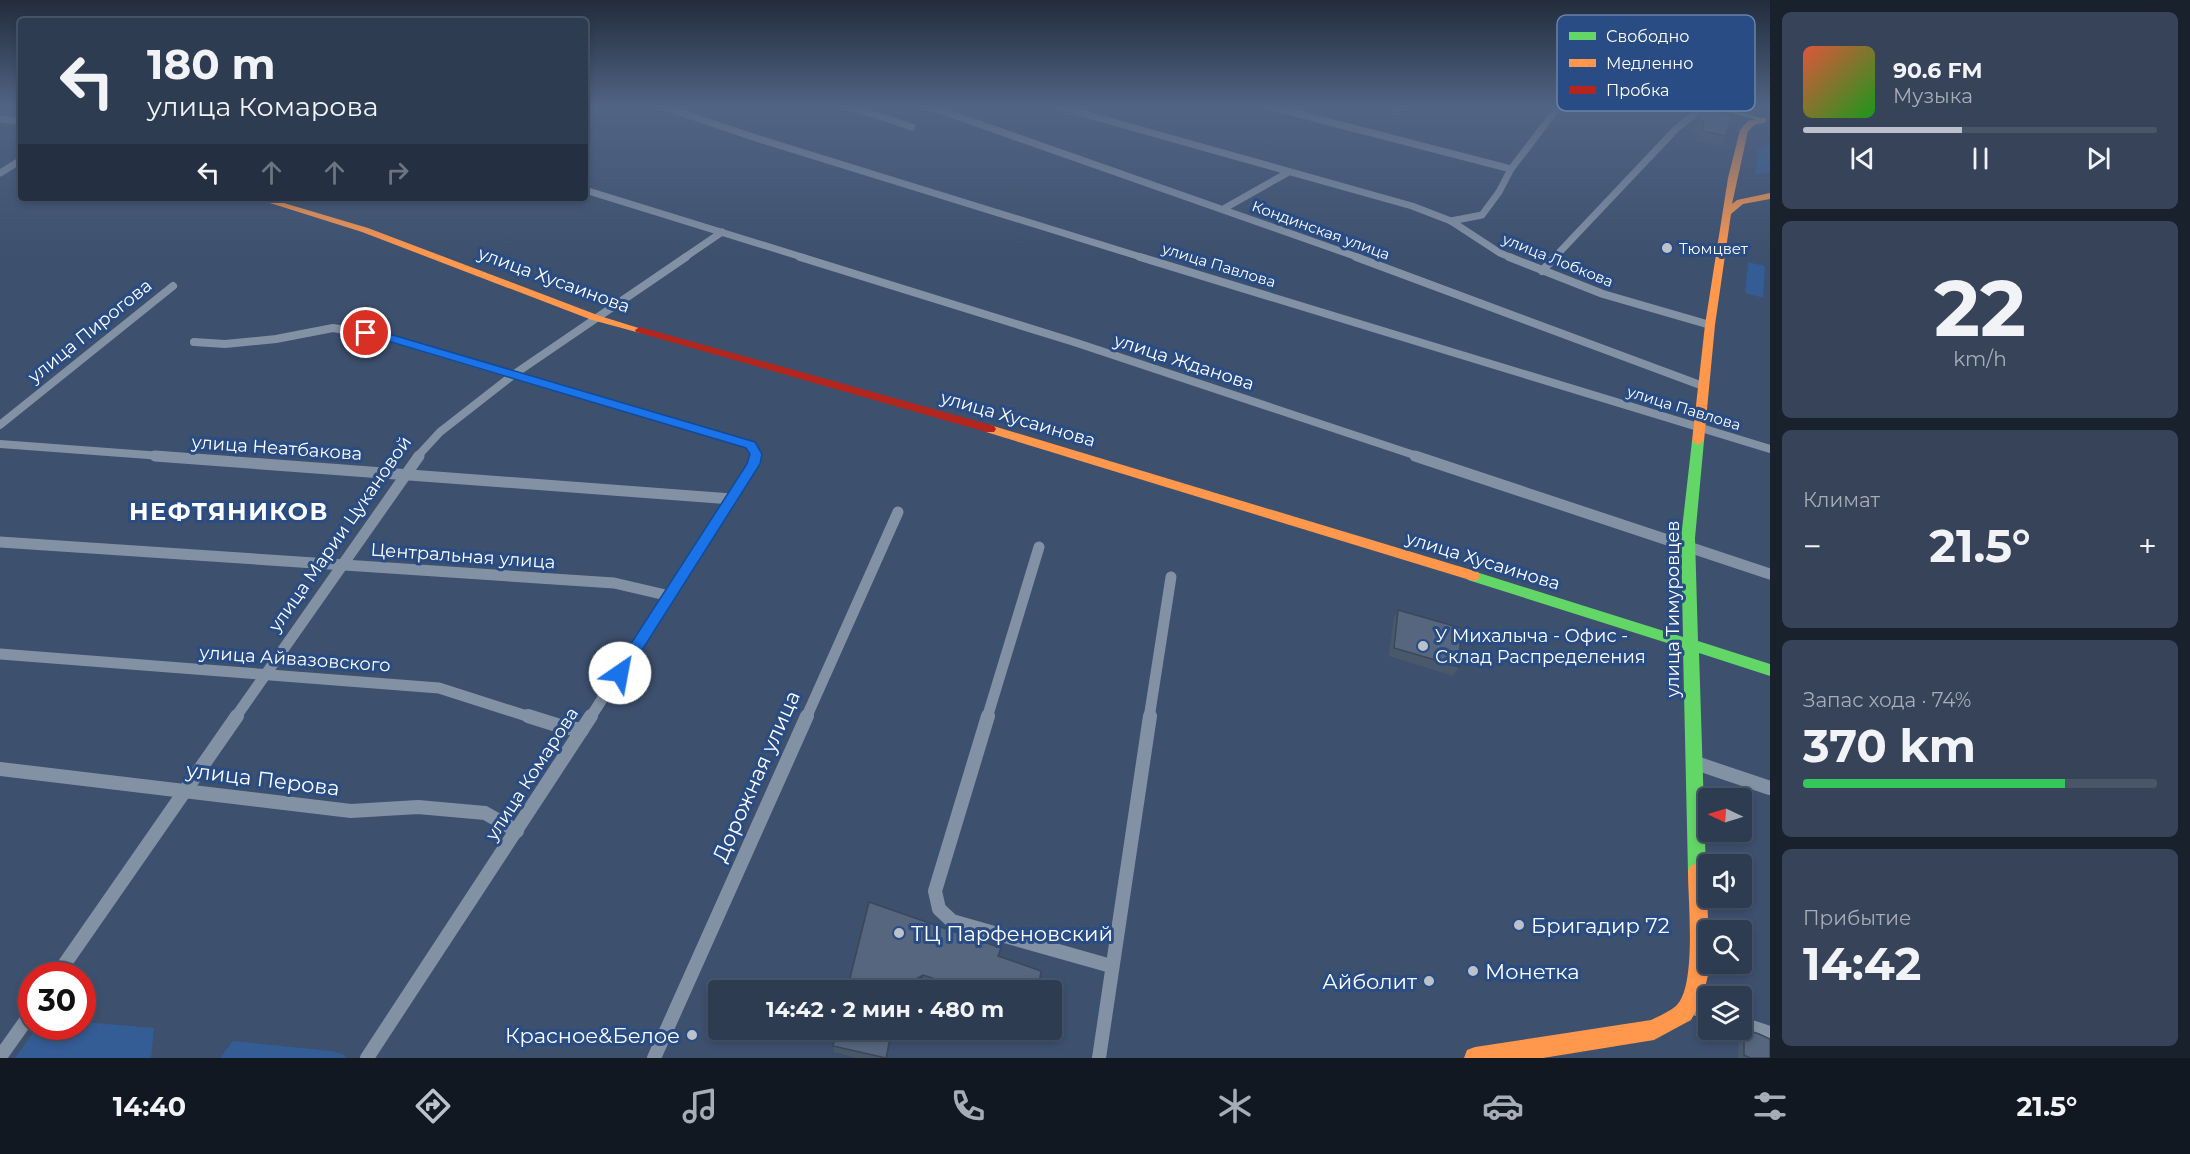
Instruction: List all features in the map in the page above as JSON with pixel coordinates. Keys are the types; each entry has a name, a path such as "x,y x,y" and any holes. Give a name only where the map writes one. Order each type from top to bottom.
{"main road":[{"name":"улица Тимуровцев","path":"1691,1007 1700,967 1688,546 1710,325 1738,155"},
{"path":"1732,183 1765,196"},
{"path":"1729,212 1740,202 1765,196"},
{"name":"улица Хусаинова","path":"268,201 365,230 596,318 1039,443 1770,670"},
{"path":"1475,1058 1654,1030 1674,1021 1691,1007"}],"street":[{"name":"улица Павлова","path":"812,155 1770,449"},
{"name":"Кондинская улица","path":"1072,155 1225,208 1294,236 1376,264 1703,386"},
{"name":"улица Лобкова","path":"1226,155 1412,206 1451,220 1500,253 1542,271 1603,294 1710,325"},
{"path":"1458,155 1510,169"},
{"path":"1451,220 1482,215 1521,155"},
{"path":"1542,271 1651,155"},
{"path":"0,173 18,162"},
{"path":"1225,208 1287,173"},
{"name":"улица Жданова","path":"588,191 1074,342 1770,574"},
{"name":"улица Марии Цукановой","path":"66,962 405,474 440,432 513,375 722,232"},
{"name":"улица Пирогова","path":"0,425 174,286"},
{"name":"улица Комарова","path":"194,342 225,344 276,339 333,328 383,336 750,445 756,454 754,464 670,596 367,1058"},
{"name":"улица Неатбакова","path":"0,444 732,499"},
{"name":"Дорожная улица","path":"654,1058 898,512"},
{"name":"Центральная улица","path":"0,542 614,583 670,596"},
{"path":"1039,548 935,891 936,905 940,914 952,921 1111,966"},
{"path":"1099,1058 1171,577"},
{"name":"улица Айвазовского","path":"0,654 439,688 563,727 582,730"},
{"path":"1693,762 1770,788"},
{"name":"улица Перова","path":"0,770 351,811 418,807 485,813 518,831"},
{"path":"1691,1007 1698,1009"},
{"path":"1752,1028 1770,1034"},
{"path":"0,1057 18,1032"}],"shaded area":[{"path":"1757,155 1770,155 1770,172 1755,175"},
{"path":"1748,262 1765,266 1763,298 1745,293"},
{"path":"96,1023 154,1028 151,1058 15,1058 28,1040 96,1040"},
{"path":"233,1041 331,1051 345,1055 345,1058 220,1058"}],"building":[{"name":"У Михалыча - Офис - Склад Распределения","path":"1398,610 1461,628 1459,667 1394,648"},
{"name":"ТЦ Парфеновский","path":"869,902 1001,948 998,956 1041,971 1040,980 938,980 923,975 914,980 850,980"},
{"path":"1752,1032 1770,1039 1770,1058 1750,1058 1744,1055 1744,1040 1752,1040"},
{"path":"834,1040 890,1040 886,1058 833,1046"}],"traffic: fast":[{"path":"1697,872 1688,538 1698,441"},
{"path":"1473,576 1770,670"}],"traffic: slow":[{"path":"1698,441 1710,325 1732,178 1738,155"},
{"path":"1729,212 1740,202 1770,196"},
{"path":"268,201 365,230 596,318 640,330"},
{"path":"990,429 1473,576"},
{"path":"1475,1058 1654,1030 1684,1013 1692,1000 1700,967 1697,872"}],"traffic: jam":[{"path":"640,330 990,429"}],"place":[{"name":"Тюмцвет","path":"1667,248"},
{"name":"У Михалыча - Офис - Склад Распределения","path":"1423,646"},
{"name":"Бригадир 72","path":"1519,925"},
{"name":"ТЦ Парфеновский","path":"899,933"},
{"name":"Монетка","path":"1473,971"},
{"name":"Айболит","path":"1429,981"},
{"name":"Красное&Белое","path":"692,1035"}],"district":[{"name":"НЕФТЯНИКОВ","path":"229,511"}],"route":[{"path":"366,333 383,336 750,445 756,454 754,464 620,673"}]}
